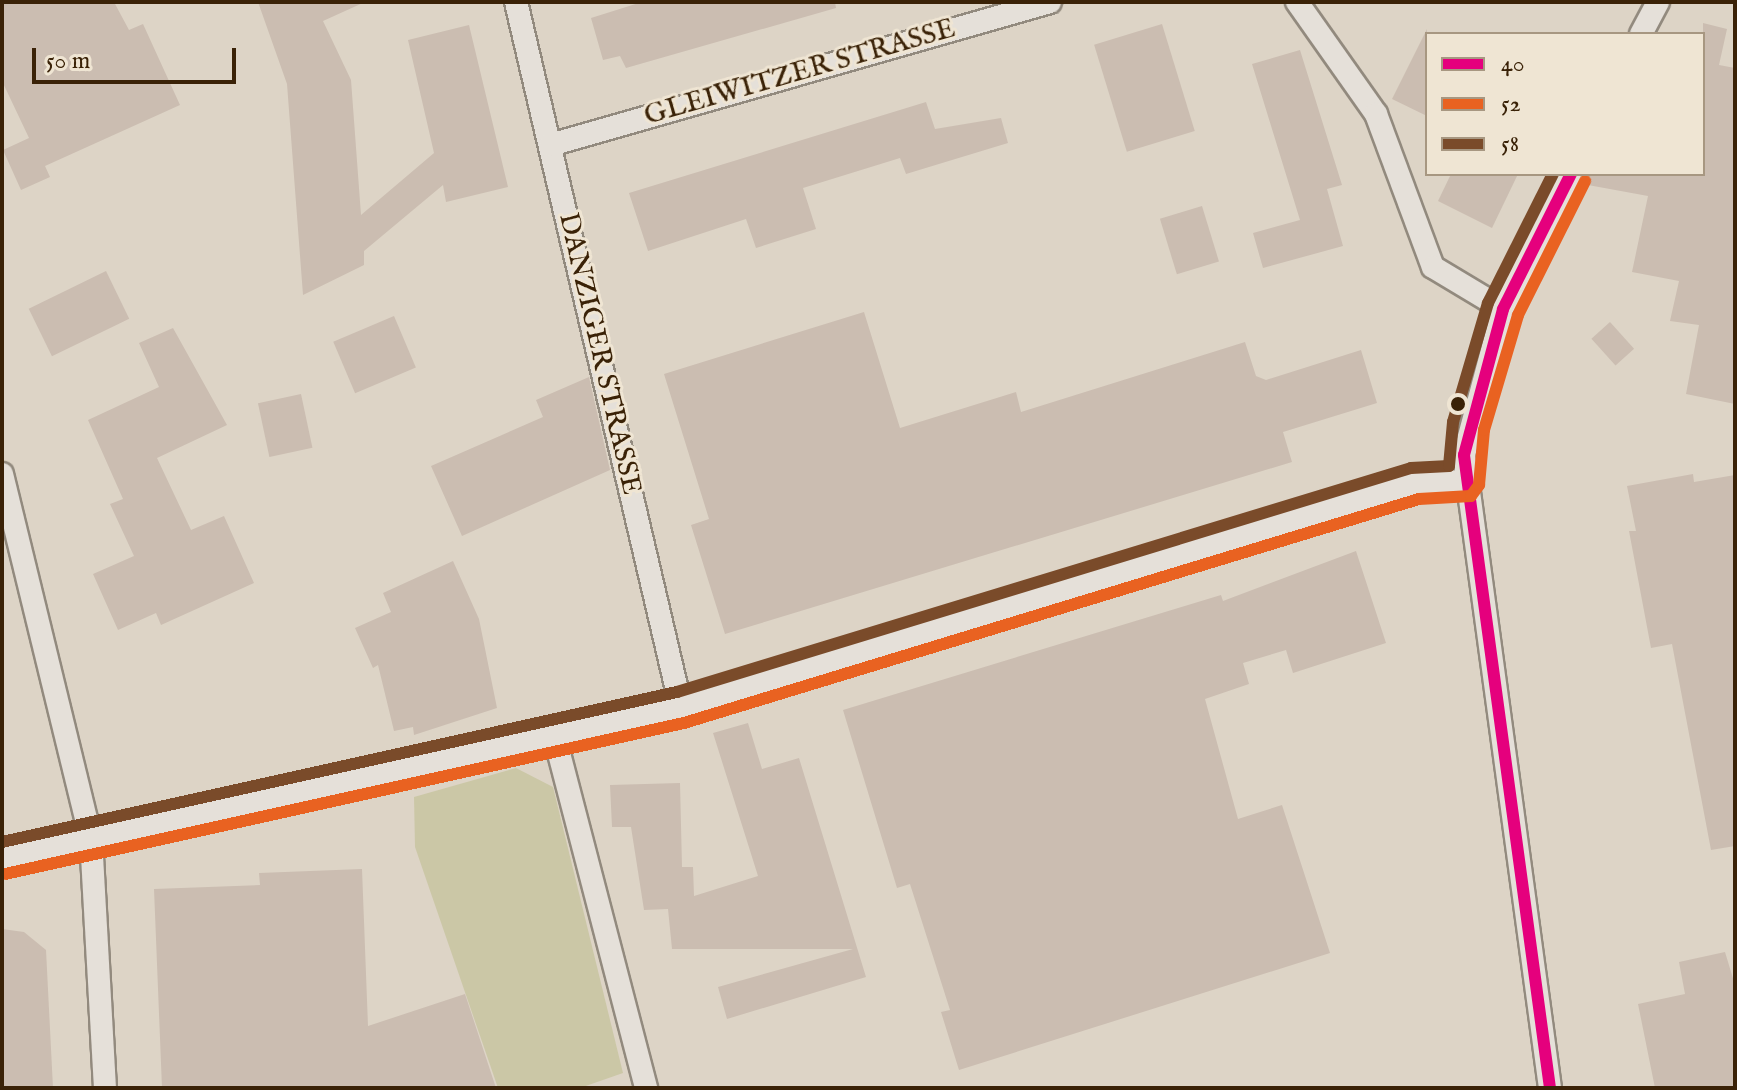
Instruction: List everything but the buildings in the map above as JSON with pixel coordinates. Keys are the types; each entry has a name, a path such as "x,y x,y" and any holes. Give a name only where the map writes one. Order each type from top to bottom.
{"street":[{"name":"DANZIGER STRASSE","path":"516,2 681,707"},
{"name":"GLEIWITZER STRASSE","path":"550,145 1050,2"},
{"path":"1297,2 1376,114 1433,267 1503,309"},
{"path":"1642,32 1658,2"},
{"path":"1550,1088 1464,481 1468,427 1503,309 1570,176"},
{"path":"2,474 91,838 105,1088"},
{"path":"2,858 555,738 681,707 1416,483 1464,481"},
{"path":"555,738 646,1088"}],"shaded area":[{"path":"516,768 553,787 623,1073 580,1088 498,1088 415,847 414,797"}],"transit line":[{"name":"58","path":"2,842 677,692 1411,468 1449,466 1453,422 1488,303 1552,176"},
{"name":"40","path":"1550,1088 1464,455 1503,309 1570,176"},
{"name":"52","path":"5,874 684,723 1419,499 1471,496 1479,485 1484,430 1518,315 1585,181"}]}
